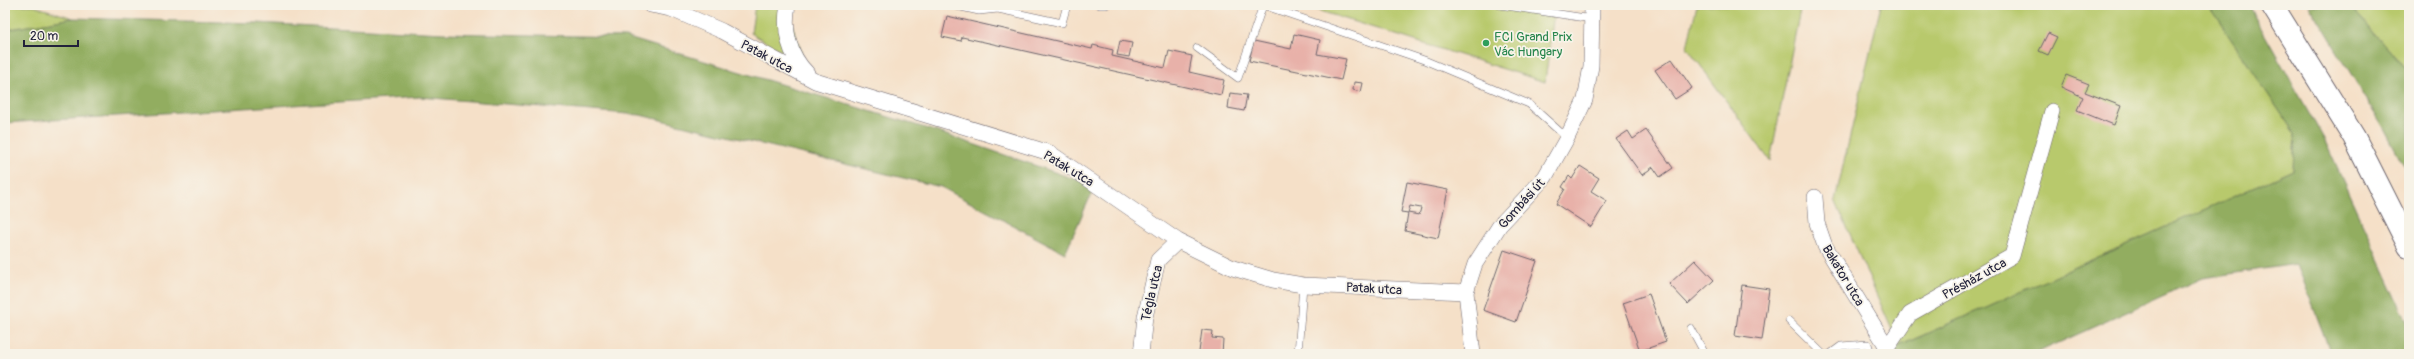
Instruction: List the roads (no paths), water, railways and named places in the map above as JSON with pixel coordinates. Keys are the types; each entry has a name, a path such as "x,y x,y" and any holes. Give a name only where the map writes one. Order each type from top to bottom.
{"highway":[{"path":"2272,5 2354,137 2409,246"}],"street":[{"name":"Patak utca","path":"650,5 671,8 722,31 815,81 1050,153 1178,241 1233,268 1273,280 1303,285 1466,292"},
{"path":"788,5 784,23 795,61 815,81"},
{"name":"Gombási út","path":"1473,354 1466,292 1475,264 1500,225 1545,178 1567,138 1585,100 1591,66 1592,12"},
{"name":"Présház utca","path":"1885,350 1910,314 2012,256 2052,111"},
{"name":"Bakator utca","path":"1815,197 1817,223 1825,246 1885,350"},
{"name":"Tégla utca","path":"1140,354 1145,317 1158,260 1178,241"}],"lane":[{"path":"952,5 979,11 997,7 1062,23 1067,5"},
{"path":"1100,5 1106,5"},
{"path":"1197,48 1238,78 1263,5 1424,60 1529,104 1567,138"},
{"path":"1500,5 1592,12"},
{"path":"1298,354 1303,285"},
{"path":"1789,321 1823,354"},
{"path":"1691,328 1705,354"},
{"path":"1830,354 1841,346 1868,344 1870,354"}],"place":[{"name":"FCI Grand Prix Vác Hungary","path":"1486,43"}]}
